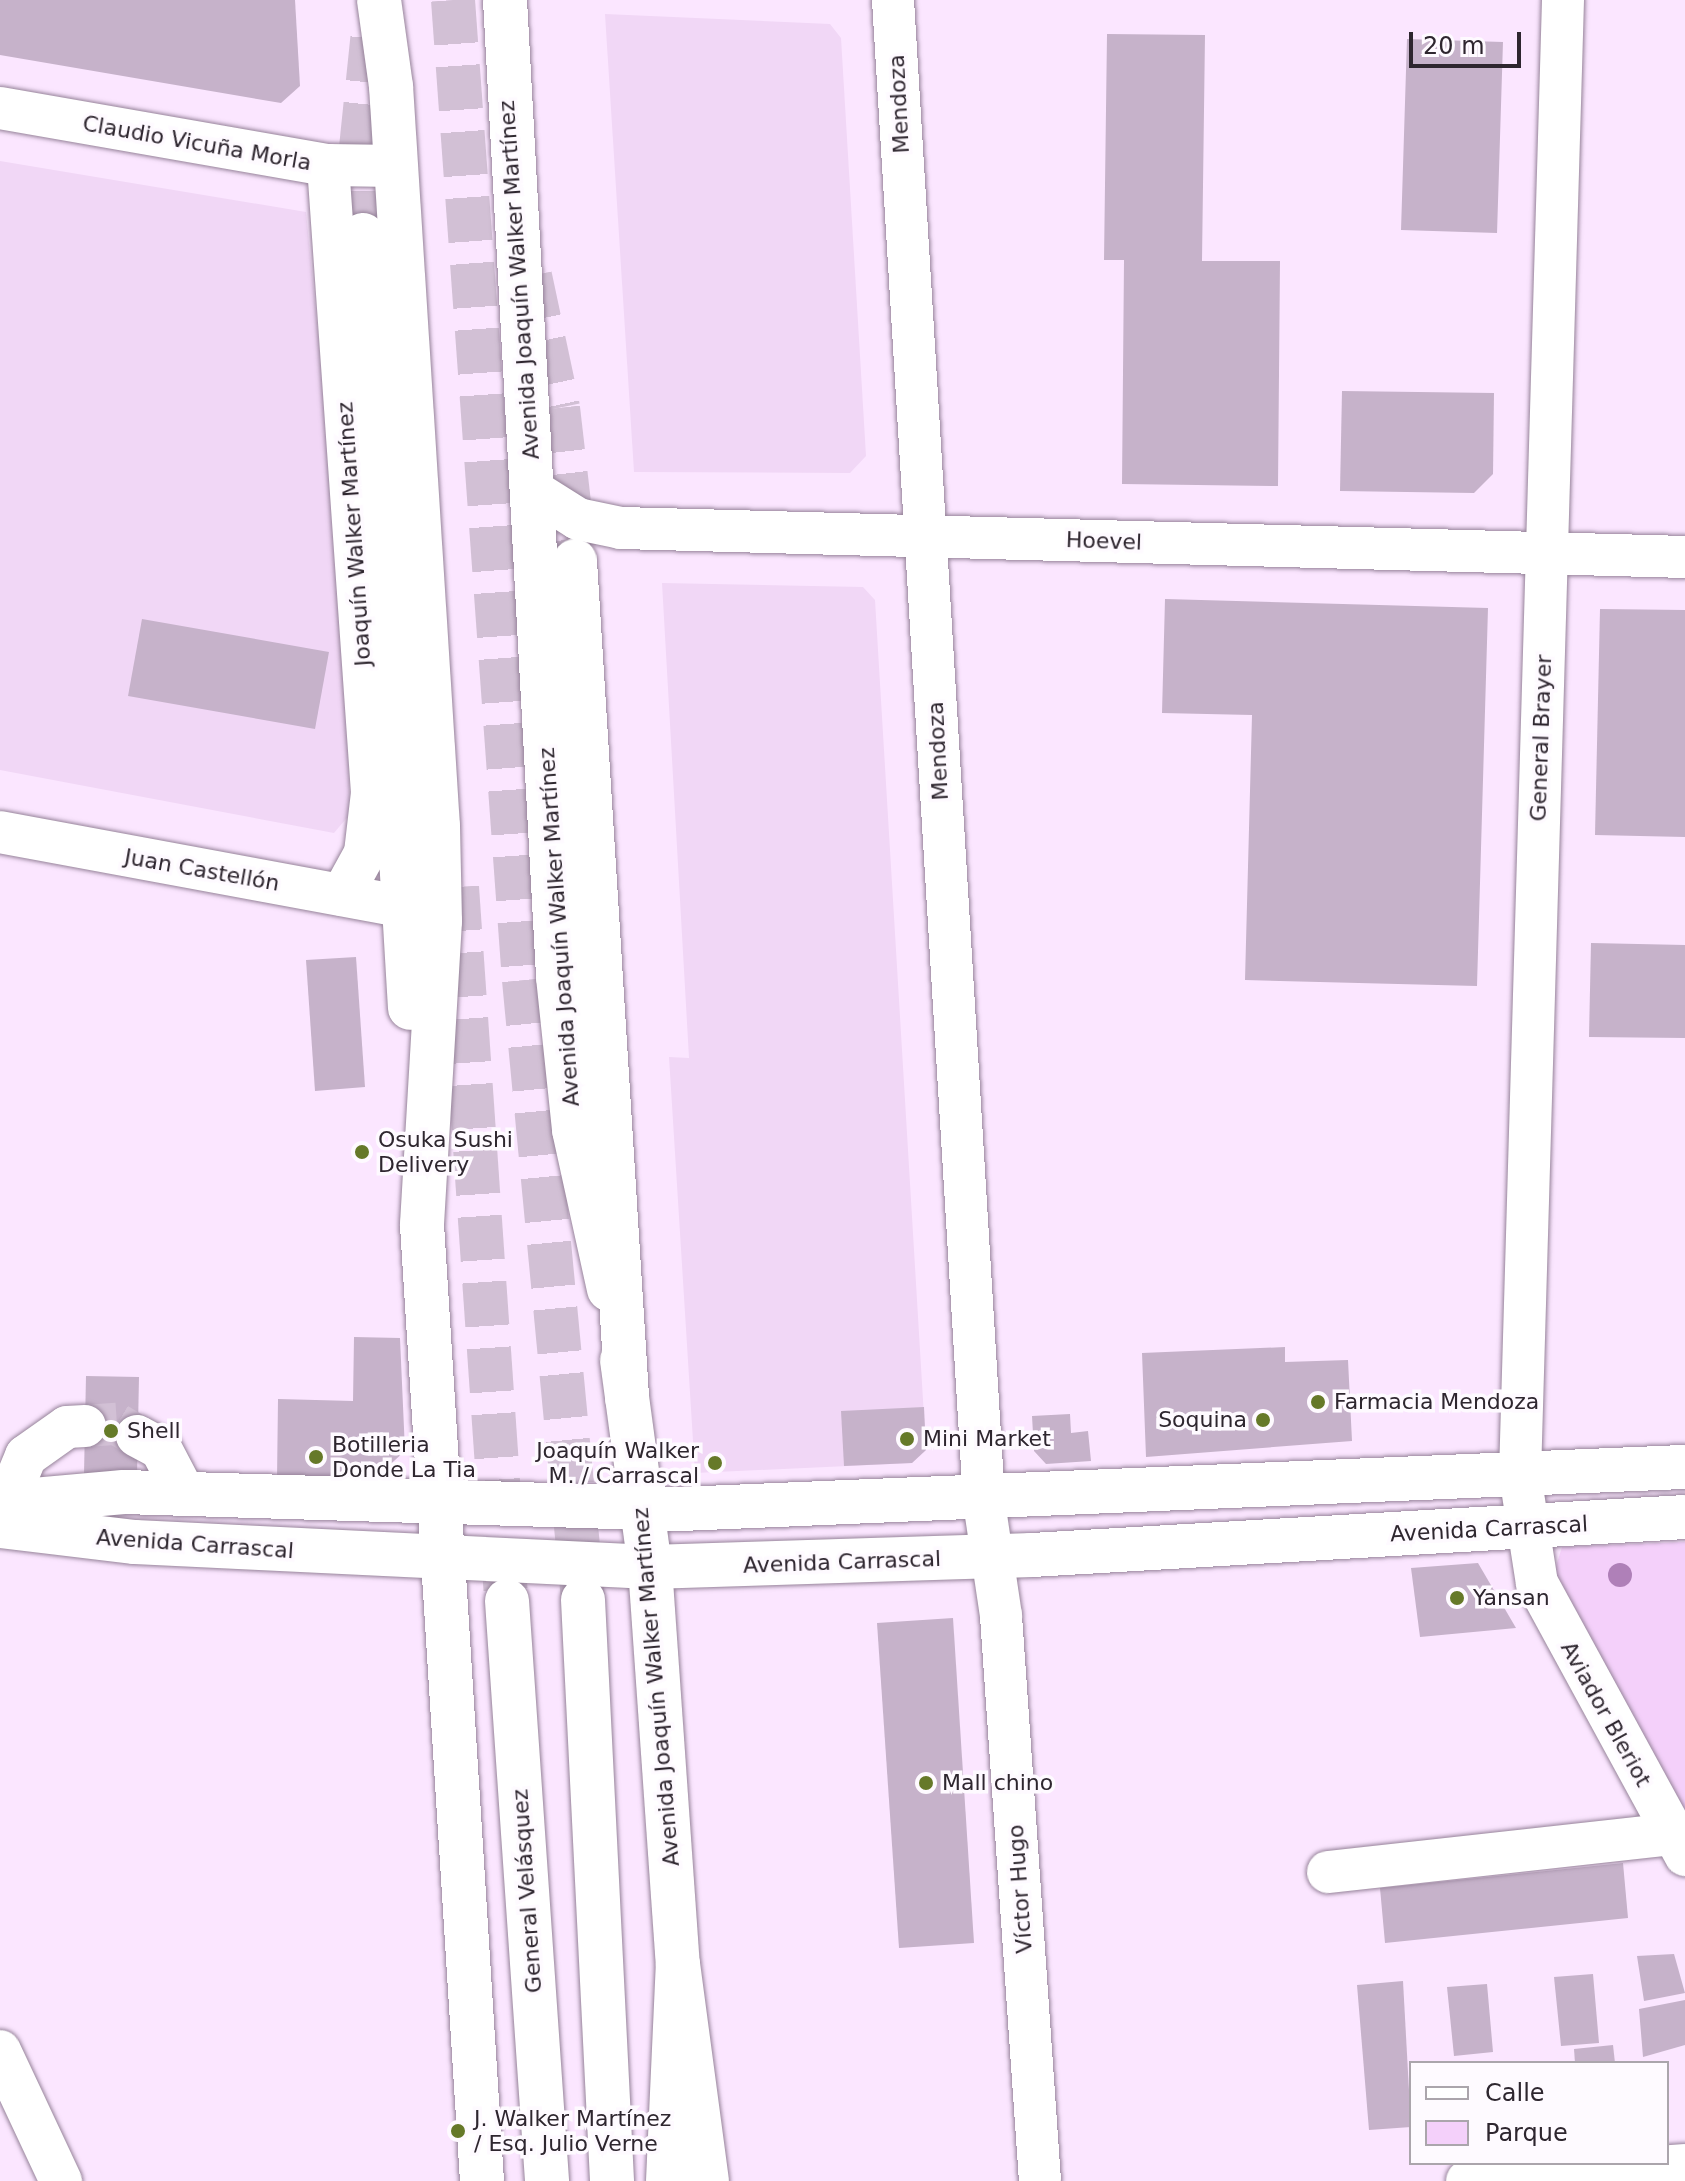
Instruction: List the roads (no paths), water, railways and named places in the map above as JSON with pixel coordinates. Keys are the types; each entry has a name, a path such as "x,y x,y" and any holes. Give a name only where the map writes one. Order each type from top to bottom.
{"main road":[{"path":"379,0 396,166 439,885 422,1225"},
{"name":"Avenida Joaquín Walker Martínez","path":"506,1 567,1077 627,1397 650,1567 678,1964 707,2181"},
{"path":"363,235 437,1504 482,2181"},
{"path":"575,561 627,1397"},
{"name":"Avenida Carrascal","path":"2,1510 184,1493 641,1510 984,1502 1685,1467"},
{"name":"Avenida Carrascal","path":"2,1510 135,1542 650,1567 995,1557 1685,1517"},
{"path":"583,1600 612,2181"},
{"name":"General Velásquez","path":"507,1601 547,2181"},
{"path":"668,2181 678,1964"}],"street":[{"name":"Mendoza","path":"893,0 984,1502"},
{"name":"General Brayer","path":"1520,1475 1563,0"},
{"name":"Claudio Vicuña Morla","path":"0,108 328,165 396,166"},
{"name":"Joaquín Walker Martínez","path":"328,165 372,793 365,853 342,895"},
{"name":"Hoevel","path":"532,490 578,519 612,528 1685,557"},
{"name":"Juan Castellón","path":"0,832 404,907"},
{"path":"2,1510 26,1456 67,1427 85,1426"},
{"path":"137,1436 161,1449 184,1493"},
{"name":"Aviador Bleriot","path":"1520,1475 1524,1526 1551,1614 1679,1844"},
{"name":"Víctor Hugo","path":"984,1502 995,1557 1040,2181"},
{"path":"1328,1872 1679,1844"},
{"path":"0,2051 61,2181"},
{"path":"1467,2181 1685,2165"}],"tunnel":[{"path":"453,0 524,980 583,1600"},
{"path":"363,235 361,148 374,22"},
{"path":"530,276 558,408 574,547"},
{"path":"457,887 506,1597"},
{"path":"85,1426 117,1424 137,1436"}],"place":[{"name":"Osuka Sushi Delivery","path":"362,1152"},
{"name":"Farmacia Mendoza","path":"1318,1402"},
{"name":"Soquina","path":"1263,1420"},
{"name":"Shell","path":"111,1431"},
{"name":"Mini Market","path":"907,1439"},
{"name":"Botilleria Donde La Tia","path":"316,1457"},
{"name":"Joaquín Walker M. / Carrascal","path":"715,1463"},
{"name":"Yansan","path":"1457,1598"},
{"name":"Mall chino","path":"926,1783"},
{"name":"J. Walker Martínez / Esq. Julio Verne","path":"458,2131"}]}
